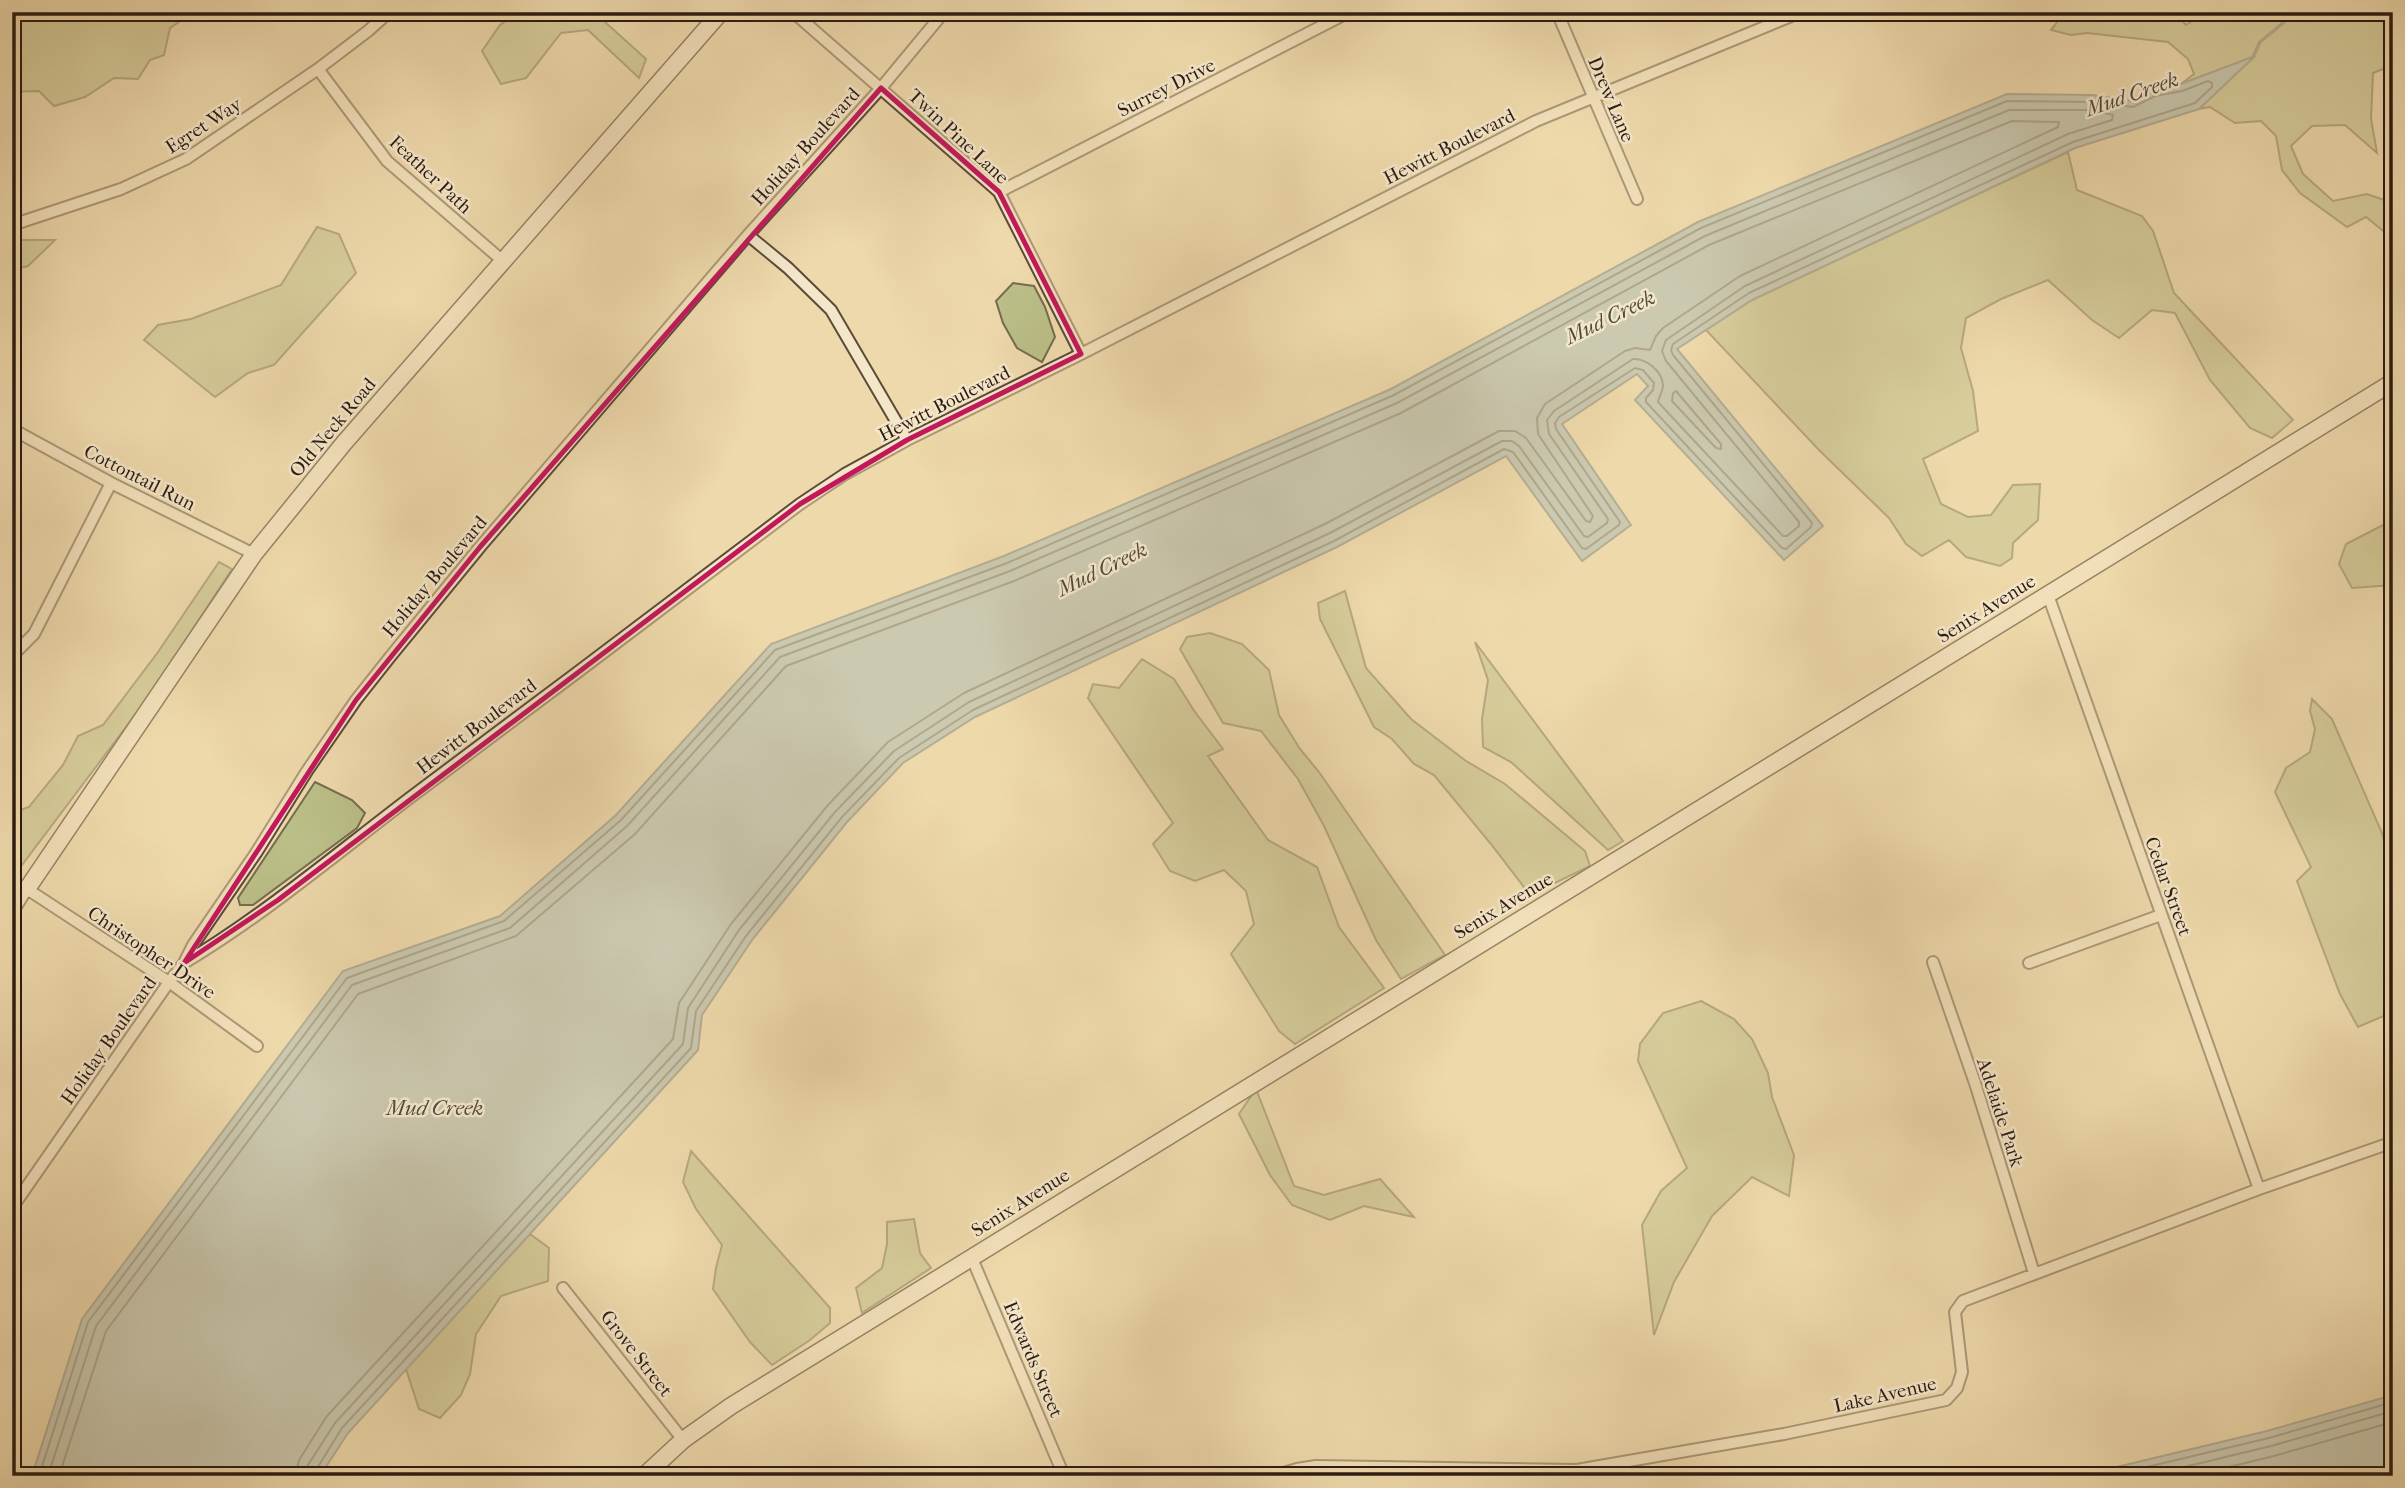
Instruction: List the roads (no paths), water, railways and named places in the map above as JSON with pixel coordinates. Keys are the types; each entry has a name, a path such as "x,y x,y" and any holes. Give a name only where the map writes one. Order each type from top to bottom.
{"street":[{"name":"Egret Way","path":"12,225 121,189 159,173 195,153 318,69 368,32 389,12"},
{"name":"Old Neck Road","path":"19,886 254,554 344,443 721,12"},
{"name":"Twin Pine Lane","path":"793,12 999,192 1081,354"},
{"name":"Holiday Boulevard","path":"12,1208 184,963 193,945 356,699 480,547 748,235 881,88 944,12"},
{"name":"Surrey Drive","path":"999,192 1349,12"},
{"name":"Drew Lane","path":"1556,12 1637,198"},
{"name":"Hewitt Boulevard","path":"184,963 226,938 278,900 800,504 845,474 907,439 1081,354 1536,121 1801,12"},
{"name":"Feather Path","path":"318,69 387,161 503,262"},
{"path":"748,235 788,268 831,310 907,439"},
{"name":"Senix Avenue","path":"644,1476 683,1440 732,1406 971,1256 2393,382"},
{"name":"Cottontail Run","path":"12,429 111,483 254,554"},
{"path":"12,656 34,634 111,483"},
{"name":"Cedar Street","path":"2048,595 2259,1189"},
{"path":"12,913 19,886"},
{"name":"Christopher Drive","path":"19,886 169,982 257,1046"},
{"path":"2029,963 2161,915"},
{"name":"Adelaide Park","path":"1933,962 1975,1083 2034,1273"},
{"name":"Lake Avenue","path":"1273,1476 1316,1466 1577,1470 1784,1434 1946,1400 1957,1388 1962,1372 1955,1312 1964,1301 2259,1189 2393,1142"},
{"name":"Edwards Street","path":"971,1256 1064,1476"},
{"name":"Grove Street","path":"563,1288 683,1440"}],"water":[{"name":"Mud Creek","path":"2255,56 2199,109 2075,148 1752,300 1677,349 1823,526 1784,560 1635,400 1648,386 1637,374 1562,424 1631,525 1582,561 1506,456 1337,547 975,717 903,763 847,822 752,940 702,1015 698,1050 348,1433 320,1476 32,1476 82,1319 343,971 500,916 616,815 771,644 1004,556 1391,389 1698,222 2007,94 2092,95 2132,101 2152,89 2181,84"},
{"path":"2393,1395 2393,1476 2079,1476 2267,1431"}],"waterway":[{"name":"Mud Creek","path":"2253,57 2260,42 2283,23 2291,12"}]}
